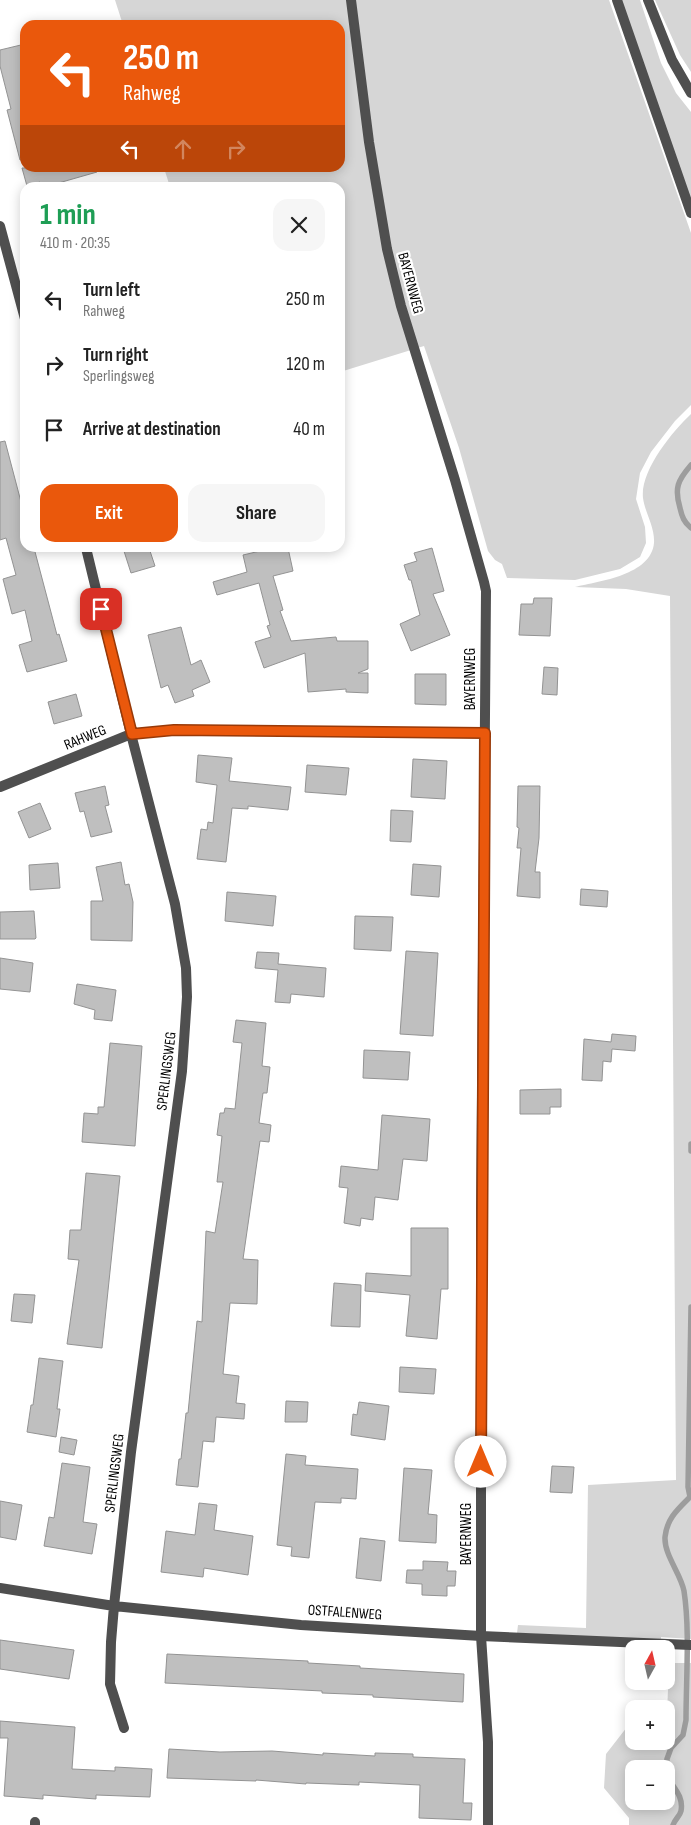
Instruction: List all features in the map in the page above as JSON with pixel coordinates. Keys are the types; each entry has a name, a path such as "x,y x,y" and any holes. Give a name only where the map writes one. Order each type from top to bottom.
{"street":[{"name":"BAYERNWEG","path":"351,0 369,142 387,249 401,306 455,480 484,582 481,1636 488,1742 488,1825"},
{"path":"616,0 691,213"},
{"path":"648,0 672,60 691,93"},
{"path":"0,226 20,300"},
{"name":"SPERLINGSWEG","path":"87,552 176,904 186,968 187,997 182,1071 131,1452 114,1606 110,1684 124,1728"},
{"name":"RAHWEG","path":"0,787 132,734 174,730 485,733"},
{"name":"OSTFALENWEG","path":"0,1588 114,1606 301,1625 481,1636 691,1645"}],"shaded area":[{"path":"115,0 609,0 691,233 691,405 675,421 651,452 640,473 636,499 645,527 646,543 640,557 620,569 575,580 507,578 502,564 495,560 488,551 459,448 424,346 345,370 345,182 168,182 165,172 345,172 345,20 121,20"},
{"path":"619,0 640,0 661,63 676,93 691,112 691,202"},
{"path":"655,0 691,0 691,72 680,55"},
{"path":"691,414 691,1639 661,1637 661,1640 517,1633 518,1625 586,1628 588,1485 676,1480 670,596 626,589 575,587 623,575 644,563 651,554 654,537 643,498 643,487 652,464 675,431"},
{"path":"675,1663 691,1663 691,1825 629,1825 629,1818 604,1788 606,1754 625,1730 625,1750 675,1750 675,1700 668,1700 668,1690 675,1690"}],"building":[{"path":"20,45 20,160 7,110 11,109 0,66 0,50"},
{"path":"23,172 97,172 62,182 26,182"},
{"path":"5,441 20,498 20,552 35,552 57,635 59,634 67,661 27,672 19,645 32,641 25,610 12,614 3,579 16,575 6,538 0,540 0,442"},
{"path":"432,548 444,591 433,594 450,635 411,651 400,624 420,615 411,580 409,580 404,565 417,561 414,553"},
{"path":"124,552 150,552 155,566 131,573"},
{"path":"256,552 289,552 293,571 273,576 283,610 280,611 291,641 336,637 337,641 368,641 368,669 358,673 368,673 368,693 346,692 346,689 308,692 305,653 264,668 255,642 271,637 267,626 270,625 259,583 217,595 213,582 247,572 243,555"},
{"path":"534,598 552,598 550,636 519,635 521,604 533,604"},
{"path":"181,627 191,665 201,660 210,682 192,690 194,696 175,703 168,685 161,688 148,635"},
{"path":"544,667 558,668 557,695 542,694"},
{"path":"415,674 446,674 446,705 415,704"},
{"path":"76,694 82,716 54,724 48,702"},
{"path":"198,755 232,758 229,781 291,787 288,810 248,806 248,809 232,808 226,862 197,859 201,829 207,830 208,822 213,823 217,785 196,782"},
{"path":"413,759 447,761 445,799 411,797"},
{"path":"307,765 349,768 346,795 305,792"},
{"path":"105,786 109,805 105,806 112,832 91,837 84,811 80,812 75,793"},
{"path":"518,786 540,786 539,838 535,872 540,872 540,898 517,896 521,848 517,848 519,828 517,827"},
{"path":"40,803 51,829 29,838 18,812"},
{"path":"391,810 413,811 411,842 390,841"},
{"path":"121,862 125,885 129,884 133,902 132,941 91,940 91,901 103,901 96,867"},
{"path":"58,863 60,888 30,890 29,865"},
{"path":"413,864 441,866 439,897 411,895"},
{"path":"581,889 608,891 607,907 580,905"},
{"path":"227,892 276,896 273,926 225,921"},
{"path":"34,911 35,939 0,939 0,912"},
{"path":"355,916 393,917 391,951 354,949"},
{"path":"406,951 438,953 433,1036 400,1034"},
{"path":"257,952 279,953 278,964 326,968 324,997 291,994 290,1003 275,1002 278,970 255,968"},
{"path":"0,958 33,963 30,992 0,989"},
{"path":"77,984 116,990 112,1021 94,1019 95,1010 74,1004"},
{"path":"236,1020 266,1023 262,1066 270,1067 267,1093 263,1093 259,1123 271,1125 269,1142 260,1141 243,1259 258,1260 257,1304 230,1303 223,1374 239,1376 236,1403 245,1404 244,1419 216,1417 214,1442 203,1441 198,1487 176,1485 186,1413 188,1413 197,1321 202,1322 206,1231 215,1233 223,1182 217,1182 222,1136 217,1135 220,1113 224,1113 225,1108 235,1109 242,1043 233,1042"},
{"path":"612,1034 636,1036 635,1051 612,1049 611,1062 603,1061 602,1081 582,1080 584,1039 611,1042"},
{"path":"110,1043 142,1046 135,1146 82,1142 84,1113 98,1114 98,1107 104,1107"},
{"path":"364,1050 410,1052 408,1080 363,1078"},
{"path":"561,1089 561,1107 550,1107 550,1114 520,1114 520,1090"},
{"path":"382,1115 430,1119 427,1161 403,1159 398,1200 375,1197 373,1220 361,1218 360,1226 344,1223 348,1188 339,1187 341,1166 378,1170"},
{"path":"86,1173 120,1176 102,1348 67,1344 79,1260 68,1259 70,1230 81,1230"},
{"path":"411,1228 448,1228 448,1289 441,1289 437,1339 406,1336 410,1295 365,1291 366,1273 411,1276"},
{"path":"334,1283 361,1285 360,1327 331,1326"},
{"path":"14,1294 35,1295 32,1323 11,1321"},
{"path":"39,1358 63,1361 57,1409 60,1409 56,1437 27,1432 31,1405 33,1405"},
{"path":"400,1367 436,1369 434,1394 399,1392"},
{"path":"286,1401 308,1402 307,1422 285,1422"},
{"path":"359,1402 389,1406 385,1440 351,1435 353,1414 357,1415"},
{"path":"61,1437 77,1440 74,1455 59,1452"},
{"path":"286,1454 306,1456 305,1465 358,1469 356,1499 341,1498 341,1503 315,1502 309,1558 291,1556 292,1547 277,1545"},
{"path":"62,1463 90,1467 83,1522 97,1524 92,1554 44,1546 49,1517 54,1518"},
{"path":"552,1466 574,1467 572,1493 550,1492"},
{"path":"404,1468 432,1470 428,1514 437,1515 436,1543 399,1541"},
{"path":"0,1501 22,1505 16,1540 0,1537"},
{"path":"199,1503 217,1505 214,1530 253,1536 248,1575 204,1568 203,1577 161,1572 166,1531 195,1535"},
{"path":"360,1538 385,1541 381,1581 356,1578"},
{"path":"423,1561 448,1562 447,1571 456,1571 455,1586 447,1586 447,1596 422,1595 422,1584 406,1583 407,1570 423,1570"},
{"path":"0,1640 74,1650 69,1679 0,1669"},
{"path":"167,1654 308,1661 308,1663 360,1666 360,1668 464,1674 463,1702 373,1697 373,1695 322,1693 322,1691 165,1683"},
{"path":"0,1721 75,1727 72,1769 115,1771 115,1767 152,1769 150,1797 96,1795 96,1799 43,1795 43,1799 4,1796 8,1738 0,1738"},
{"path":"169,1749 220,1752 272,1751 323,1755 323,1753 375,1756 375,1753 413,1754 413,1757 465,1759 463,1803 472,1803 471,1820 419,1818 420,1785 359,1782 359,1785 306,1784 256,1780 167,1778"}],"waterway":[{"path":"691,465 680,480 677,490 683,517 691,528"},
{"path":"691,1144 691,1151"},
{"path":"690,1497 688,1487 691,1307"},
{"path":"667,1760 671,1748 683,1735 686,1720 687,1638 684,1591 667,1551 665,1537 671,1519 691,1496"},
{"path":"673,1825 680,1813 681,1805 681,1800 675,1789"}],"route":[{"path":"101,609 132,734 174,730 485,733 481,1462"}]}
